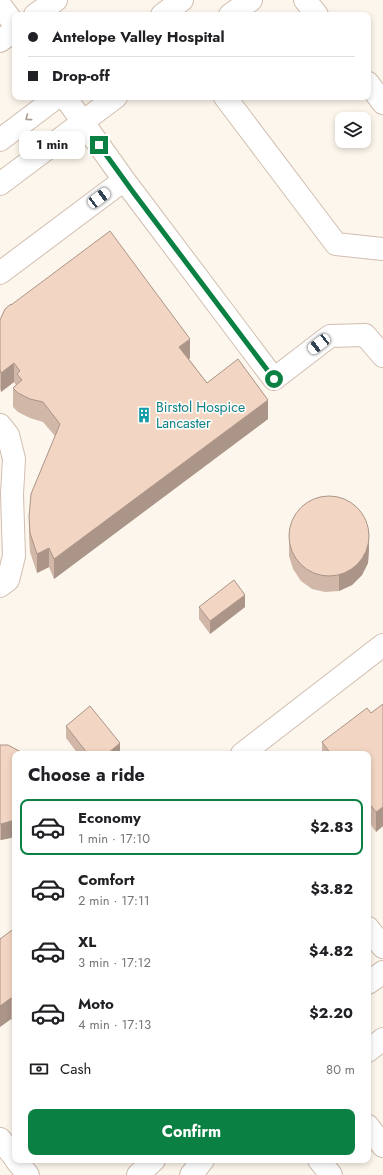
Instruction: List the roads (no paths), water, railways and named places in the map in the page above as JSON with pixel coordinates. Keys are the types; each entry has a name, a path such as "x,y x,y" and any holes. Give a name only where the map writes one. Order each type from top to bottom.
{"street":[{"path":"39,12 56,0"},
{"path":"166,12 182,0"},
{"path":"234,12 251,0"},
{"path":"305,0 315,12"},
{"path":"0,5 12,21"},
{"path":"0,41 12,32"},
{"path":"371,87 383,102"},
{"path":"0,140 53,100"},
{"path":"67,100 124,180 274,379 330,336 365,335 383,356"},
{"path":"0,184 112,100"},
{"path":"227,100 336,244 383,249"},
{"path":"0,273 124,180"},
{"path":"0,425 8,435 14,459 12,494 14,556 8,580 0,586"},
{"path":"246,751 383,644"},
{"path":"371,981 383,972"},
{"path":"371,1049 383,1039"},
{"path":"371,1130 383,1146"},
{"path":"0,1139 12,1154"},
{"path":"19,1163 28,1175"},
{"path":"138,1175 151,1163"},
{"path":"191,1175 201,1163"},
{"path":"321,1163 331,1175"}],"place":[{"name":"Birstol Hospice Lancaster","path":"144,415"}]}
